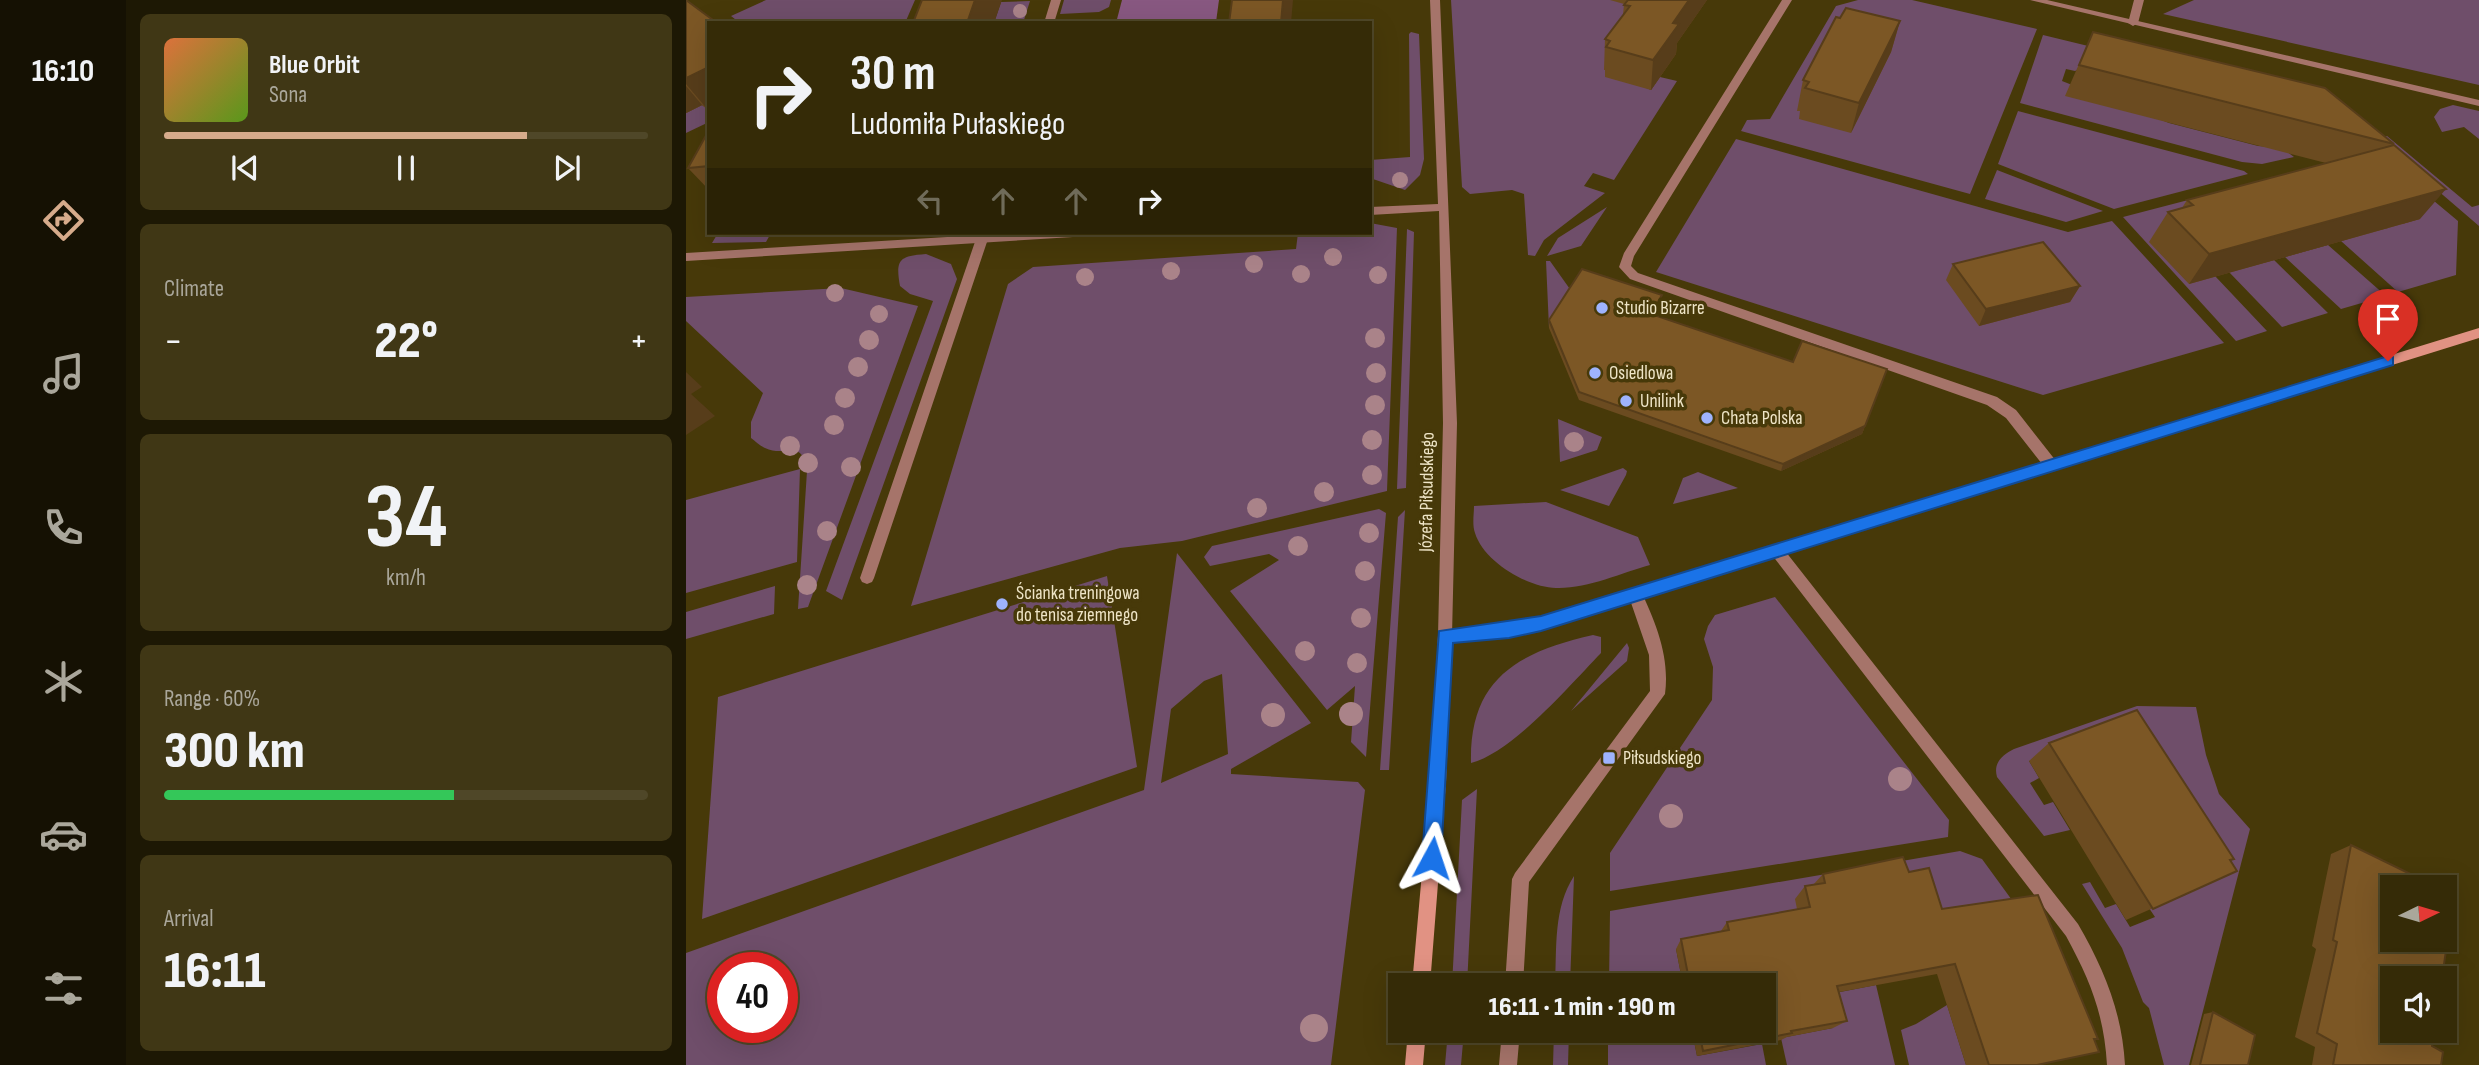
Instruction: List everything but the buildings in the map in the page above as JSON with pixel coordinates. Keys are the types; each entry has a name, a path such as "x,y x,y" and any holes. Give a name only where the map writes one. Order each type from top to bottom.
{"street":[{"path":"1050,21 1056,0"},
{"name":"Józefa Piłsudskiego","path":"1422,973 1438,782 1445,636 1450,423 1444,206 1434,0"},
{"path":"1787,0 1628,256 1625,267 1634,276 1992,401 2011,414 2051,465"},
{"path":"2035,0 2479,103"},
{"path":"2133,23 2139,0"},
{"path":"1372,212 1444,206"},
{"path":"686,257 1013,235"},
{"path":"867,578 983,236"},
{"path":"1445,636 1541,624 2479,333"},
{"path":"1777,551 2072,930 2101,982 2115,1036 2116,1065"},
{"path":"1515,973 1521,879 1657,694 1661,676 1660,659 1635,594"},
{"path":"1414,1065 1416,1043"},
{"path":"1508,1065 1510,1043"}],"shaded area":[{"path":"766,0 915,0 906,21 737,21 731,16"},
{"path":"1064,0 1111,0 1109,7 1099,12 1060,14"},
{"path":"1122,0 1219,0 1216,21 1117,21"},
{"path":"1451,0 1622,0 1643,9 1605,70 1651,90 1660,77 1677,81 1614,180 1593,173 1584,186 1605,193 1544,240 1535,256 1528,255 1524,194 1512,190 1470,194 1462,187"},
{"path":"1858,0 1912,0 2037,29 1970,194 1741,131 1747,120 1770,119 1836,6"},
{"path":"2194,0 2479,0 2479,85 2163,14"},
{"path":"1030,1 1024,21 995,21 1001,2"},
{"path":"1409,34 1419,34 1424,159 1420,175 1405,190 1372,179 1372,160 1410,157"},
{"path":"2043,35 2117,53 2075,71 2066,69 2062,81 2169,123 2258,146 2282,148 2294,157 2262,164 2242,162 2020,103"},
{"path":"702,105 707,109 707,123 686,133 686,113"},
{"path":"2453,105 2479,111 2479,139 2464,127 2442,132 2434,117 2440,109"},
{"path":"2018,111 2248,174 2114,209 1998,164"},
{"path":"2387,136 2472,207 2479,205 2479,226 2379,140"},
{"path":"1736,139 2068,232 2112,221 2224,343 2043,395 1656,272"},
{"path":"2373,150 2458,221 2456,275 2398,292 2341,241 2361,235 2369,226 2375,231 2388,228 2396,218 2402,224 2419,219"},
{"path":"2307,169 2150,242 2189,283 2215,276 2267,331 2236,341 2123,217"},
{"path":"1997,170 2103,211 2066,222 1985,199"},
{"path":"1607,207 1581,246 1547,256 1558,238"},
{"path":"1372,223 1397,228 1387,491 1182,541 1120,548 911,606 1008,284 1033,267 1296,249 1298,235 1372,235"},
{"path":"1407,229 1414,232 1406,488 1397,489"},
{"path":"717,235 770,235 766,242 712,243"},
{"path":"2328,245 2386,296 2341,309 2285,257"},
{"path":"926,254 951,264 957,279 842,600 826,591 933,301 910,294 900,286 899,265 905,258"},
{"path":"2274,260 2328,313 2282,327 2229,272"},
{"path":"1546,261 1550,261 1572,292 1549,328"},
{"path":"841,288 918,306 808,607 798,609 807,471 805,461 797,451 773,450 763,447 751,438 751,422 763,393 686,321 686,297"},
{"path":"1558,419 1602,437 1597,450 1560,462"},
{"path":"1623,468 1627,471 1626,475 1609,506 1560,490"},
{"path":"800,469 797,562 686,593 686,500"},
{"path":"1698,472 1738,488 1673,504 1683,478"},
{"path":"1546,502 1638,537 1650,565 1568,588 1545,587 1508,571 1487,554 1480,544 1474,530 1474,506"},
{"path":"1379,509 1386,513 1366,757 1351,742 1355,686 1327,710 1230,591 1279,560 1269,554 1210,566 1204,557 1212,546"},
{"path":"1405,510 1389,770 1380,770 1398,517"},
{"path":"1177,553 1311,723 1231,769 1231,774 1358,782 1365,790 1331,1065 686,1065 686,953 1144,790","holes":["1222,674 1228,754 1161,783 1171,709 1204,681"]},
{"path":"1107,576 1137,767 702,919 718,697"},
{"path":"775,586 774,614 686,639 686,612"},
{"path":"1775,597 1949,820 1948,837 1610,891 1610,853 1712,700 1713,667 1704,639 1708,626 1715,615"},
{"path":"1593,635 1601,637 1601,653 1574,682 1505,746 1471,763 1473,734 1479,710 1489,690 1504,674 1542,650"},
{"path":"1627,643 1627,661 1571,711"},
{"path":"2137,706 2196,707 2206,755 2219,794 2250,829 2189,1065 2164,1065 2149,1008 2143,1002 2122,948 2082,884 2090,882 2105,908 2116,904 2130,927 2155,917 2149,908 2160,800 2108,721 2085,729 2096,747 2029,761 2039,778 2030,783 2044,805 2053,802 2070,830 2044,836 1997,777 1996,772 2000,760 2014,749"},
{"path":"1477,789 1468,973 1453,973 1462,800"},
{"path":"1960,851 1982,859 2017,907 1961,917 1837,880 1811,885 1814,896 1802,929 1676,949 1681,973 1609,973 1610,911"},
{"path":"1574,876 1570,973 1555,973 1559,915"},
{"path":"1876,985 1895,1065 1787,1065 1781,1038 1833,1028 1825,995"},
{"path":"1947,1005 1966,1065 1909,1065 1901,1030"},
{"path":"1447,1043 1463,1043 1461,1065 1445,1065"},
{"path":"1554,1043 1569,1043 1568,1065 1553,1065"},
{"path":"1608,1043 1694,1043 1697,1056 1762,1044 1766,1065 1608,1065"}],"place":[{"name":"Studio Bizarre","path":"1602,308"},
{"name":"Osiedlowa","path":"1595,373"},
{"name":"Unilink","path":"1626,401"},
{"name":"Chata Polska","path":"1707,418"},
{"name":"Ścianka treningowa do tenisa ziemnego","path":"1002,604"},
{"name":"Piłsudskiego","path":"1609,758"}],"route":[{"path":"1432,858 1445,636 1541,624 2388,361"}]}
